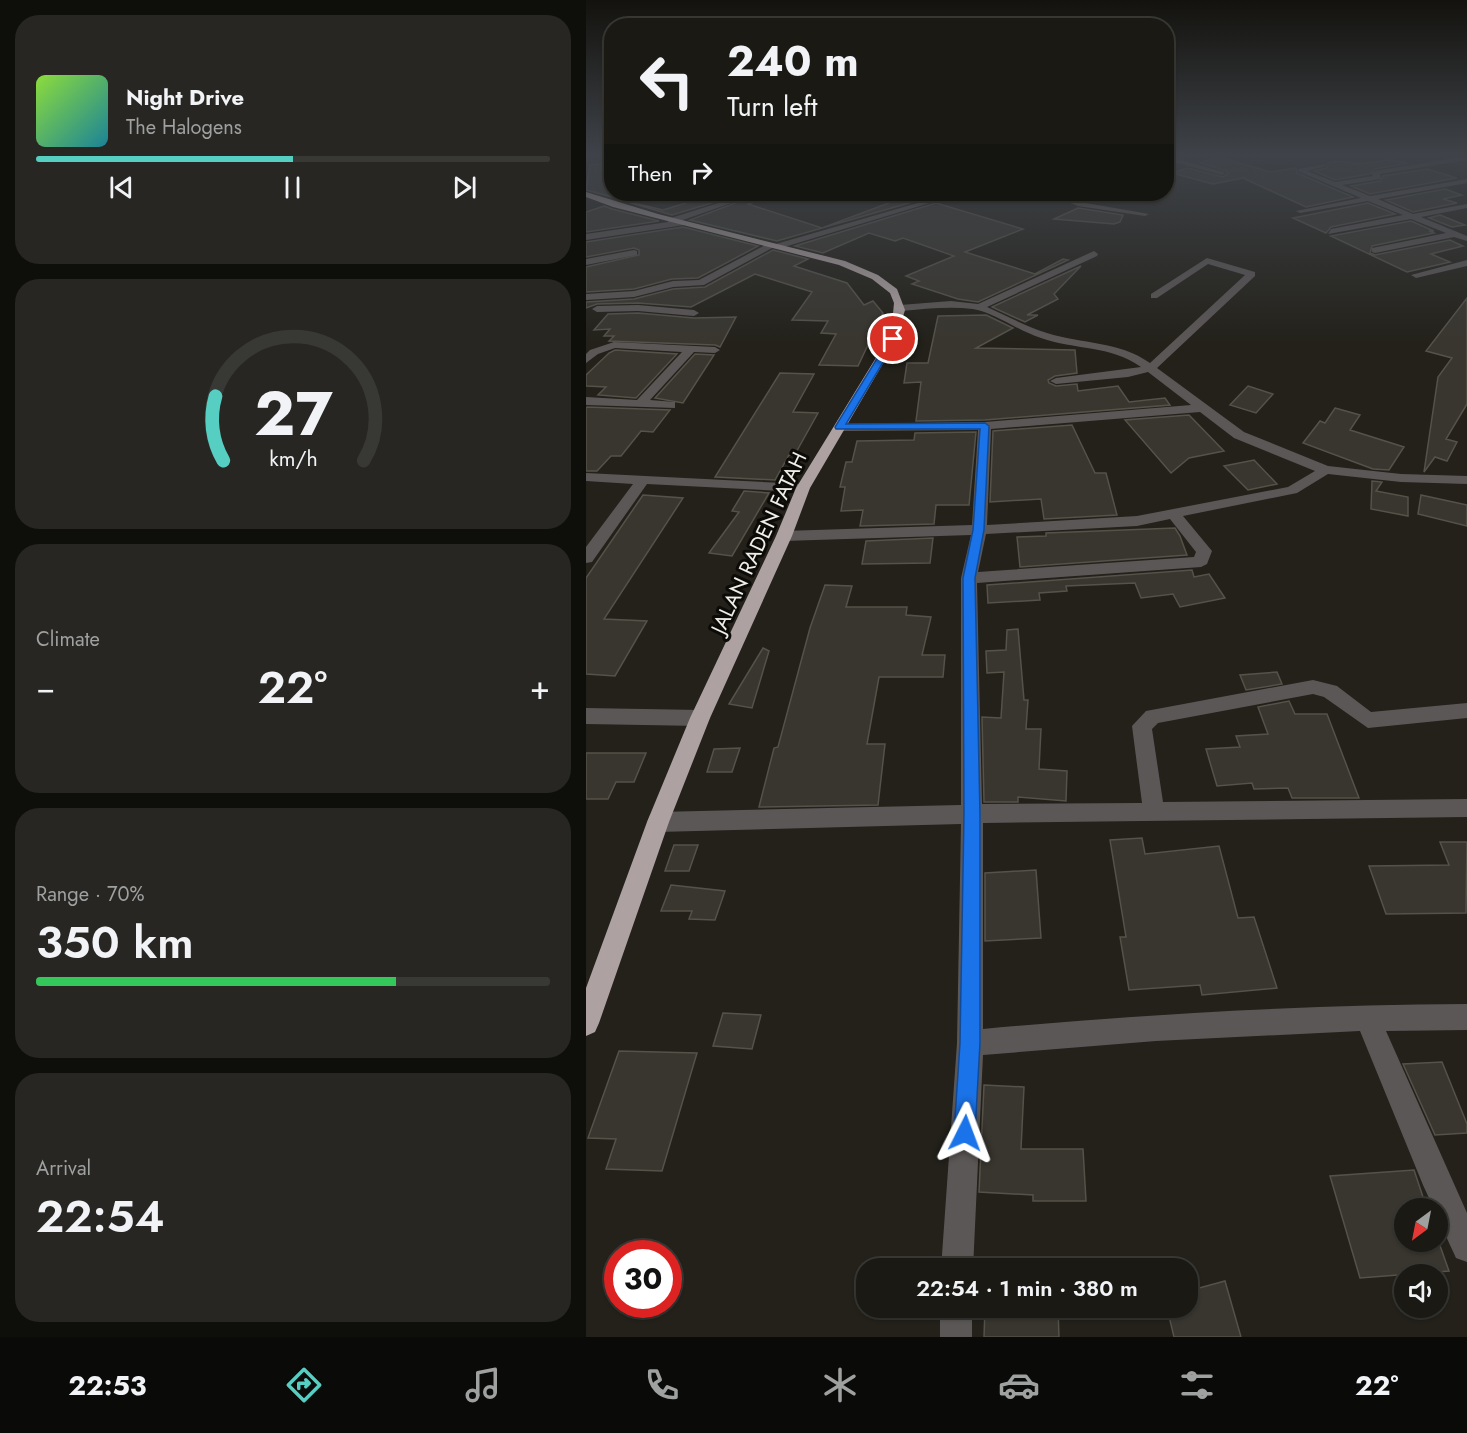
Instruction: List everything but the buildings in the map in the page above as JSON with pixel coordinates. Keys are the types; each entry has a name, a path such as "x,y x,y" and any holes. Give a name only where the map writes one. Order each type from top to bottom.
{"highway":[{"path":"662,218 775,245 864,270 893,289 900,308"},
{"name":"JALAN RADEN FATAH","path":"586,1023 658,822 700,718 784,536 803,488 893,339 900,308"}],"street":[{"path":"586,237 686,218"},
{"path":"586,297 628,295 673,284 701,283 775,245 869,218"},
{"path":"1330,232 1410,218"},
{"path":"1413,218 1466,238"},
{"path":"1375,250 1466,231"},
{"path":"586,262 634,253"},
{"path":"979,308 1094,254"},
{"path":"1056,381 1128,374 1150,368 1252,274 1207,261 1154,296"},
{"path":"1416,275 1466,263"},
{"path":"900,308 951,304 979,308 1029,331 1120,351 1150,368 1201,408 1256,444 1326,470 1401,478 1466,480"},
{"path":"586,310 638,308 694,313"},
{"path":"586,360 595,352 614,345 715,350"},
{"path":"640,404 691,349"},
{"path":"586,402 671,405"},
{"path":"840,427 985,426 1201,408"},
{"path":"959,1258 970,1043 972,814 969,578 979,530 985,426"},
{"path":"784,536 1063,527 1174,515 1292,490 1326,470"},
{"path":"586,477 803,488"},
{"path":"586,558 643,480"},
{"path":"969,578 1195,563 1201,560 1204,551 1174,515"},
{"path":"1154,812 1142,726 1153,716 1313,687 1330,691 1368,720 1466,710"},
{"path":"586,716 700,718"},
{"path":"658,822 972,814 1466,808"},
{"path":"970,1043 1130,1028 1367,1017 1466,1017"},
{"path":"1367,1017 1433,1175 1466,1247"},
{"path":"956,1318 956,1337"}],"route":[{"path":"893,339 840,427 985,426 979,530 969,578 972,814 970,1043 965,1133"}]}
